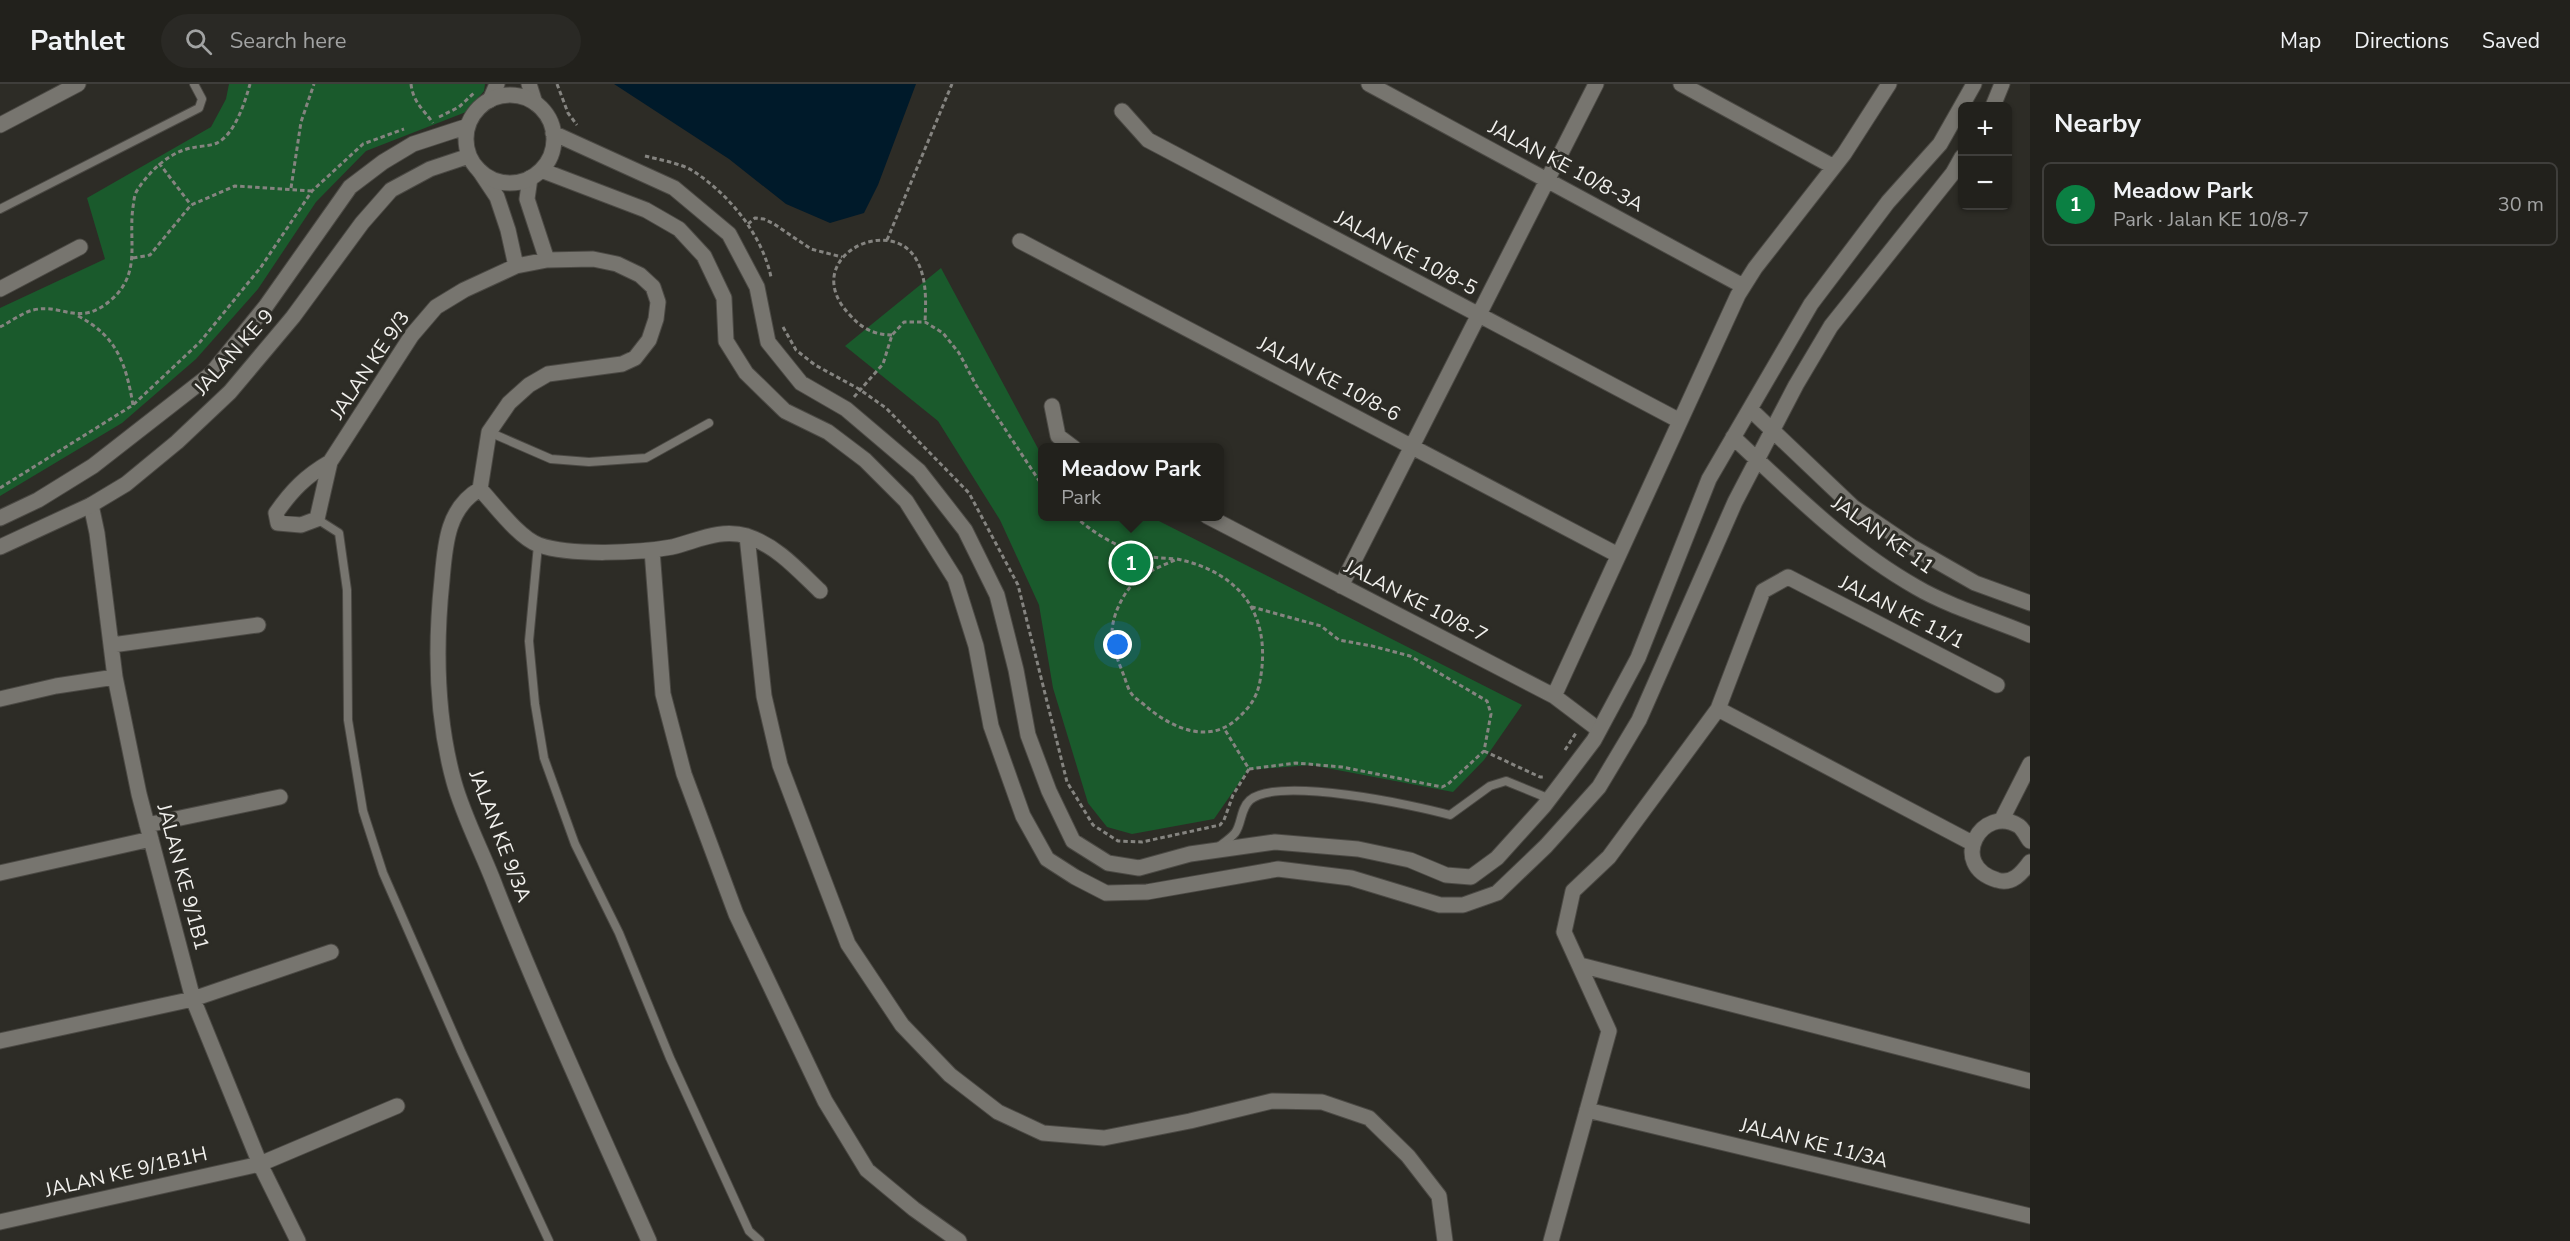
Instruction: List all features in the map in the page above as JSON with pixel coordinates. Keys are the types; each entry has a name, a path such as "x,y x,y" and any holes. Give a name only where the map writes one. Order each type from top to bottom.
{"street":[{"path":"0,125 78,84"},
{"path":"490,100 497,84"},
{"path":"529,84 535,103"},
{"name":"JALAN KE 10/8-3A","path":"1369,84 1743,286"},
{"path":"1341,586 1596,84"},
{"path":"1681,84 1834,167"},
{"path":"1554,696 1743,286 1834,167 1889,84"},
{"path":"553,133 674,188 729,234 757,287 768,342 801,383 846,409 920,471 965,530 997,595 1016,670 1028,735 1049,791 1073,841 1108,862 1139,868 1190,854 1275,842 1358,849 1410,860 1446,876 1471,876 1497,858 1550,799 1599,730 1638,658 1709,479 1733,437 1811,304 1888,202 1940,144 1974,84"},
{"path":"1995,102 2002,84"},
{"path":"479,170 490,178 503,182 517,182 535,174 549,159 553,147 553,133 544,111 535,103 513,95 490,100 480,106 468,126 466,136 469,156 497,197 508,230 516,266 547,260 593,259 617,264 640,275 653,287 658,302 656,319 649,340 635,358 622,364 549,374 529,385 509,403 489,432 480,489 517,529 538,545 591,552 652,550 690,542 716,533 747,536 784,556 820,591"},
{"name":"JALAN KE 10/8-5","path":"1122,111 1148,140 1680,421"},
{"name":"JALAN KE 9","path":"0,518 38,500 93,466 211,374 266,306 350,187 383,162 413,144 468,126"},
{"name":"JALAN KE 9","path":"0,547 91,505 126,484 177,442 230,392 293,317 362,224 391,190 430,169 469,156"},
{"path":"535,174 646,210 679,229 704,255 724,298 726,341 746,373 785,411 828,432 865,460 906,501 955,579 976,646 991,726 1023,816 1047,859 1106,893 1147,892 1278,869 1351,878 1440,905 1463,905 1497,893 1546,846 1599,787 1639,720 1735,502 1831,326 1946,183 1958,164"},
{"path":"535,174 527,199 547,260"},
{"name":"JALAN KE 10/8-6","path":"1020,241 1618,555"},
{"path":"0,289 80,247"},
{"name":"JALAN KE 9/3","path":"330,462 307,476 276,513 278,523 300,525 316,519 330,462 412,335 436,307 464,290 516,266"},
{"path":"1052,406 1058,436 1068,443"},
{"name":"JALAN KE 11","path":"1750,409 1853,507 1912,547 1975,583 2030,603"},
{"name":"JALAN KE 11","path":"1733,437 1809,509 1854,546 1917,588 2030,635"},
{"name":"JALAN KE 9/3A","path":"480,489 470,495 455,511 444,557 438,618 439,701 454,783 532,980 649,1241"},
{"name":"JALAN KE 9/1B1","path":"91,505 115,677 149,832 193,999 260,1164 298,1241"},
{"name":"JALAN KE 10/8-7","path":"1217,521 1554,696 1599,730"},
{"path":"747,536 764,696 780,765 848,944 902,1025 950,1075 998,1112 1043,1133 1104,1138 1190,1121 1272,1101 1322,1102 1369,1118 1408,1156 1438,1196 1445,1241"},
{"path":"652,550 663,694 684,774 741,924 825,1101 867,1170 914,1209 959,1241"},
{"name":"JALAN KE 11/1","path":"1718,709 1762,591 1788,577 1997,685"},
{"path":"112,645 258,625"},
{"path":"0,699 56,686 115,677"},
{"path":"1551,1241 1609,1031 1564,932 1573,891 1609,857 1718,709 1972,843"},
{"path":"2001,821 2030,764"},
{"path":"0,873 280,797"},
{"path":"2030,841 2019,826 2001,821 1983,827 1972,843 1973,862 1984,877 2002,882 2020,876 2030,862"},
{"path":"0,1041 193,999 330,952"},
{"path":"1580,964 2030,1082"},
{"name":"JALAN KE 9/1B1H","path":"0,1222 260,1164 397,1106"},
{"name":"JALAN KE 11/3A","path":"1587,1110 2030,1216"}],"lane":[{"path":"0,209 199,108 201,99 194,84"},
{"path":"489,432 551,459 589,462 646,458 709,423"},
{"path":"316,519 339,533 345,559 348,720 363,811 376,852 460,1051 549,1241"},
{"path":"538,545 529,641 534,704 544,758 575,844 619,933 670,1058 749,1231 760,1241"},
{"path":"1214,850 1236,832 1242,813 1250,800 1271,791 1347,795 1425,808 1450,815 1490,786 1506,781 1550,799"}],"path":[{"path":"77,315 92,312 110,300 126,284 133,258 131,219 136,191 159,163 187,148 218,142 235,124 250,84"},
{"path":"291,188 301,122 314,84"},
{"path":"411,84 412,95 421,110 432,120 439,135"},
{"path":"422,123 459,107 476,91 479,84"},
{"path":"886,240 952,84"},
{"path":"0,488 134,405 200,342 261,267 312,190 363,144 412,127"},
{"path":"159,163 191,205"},
{"path":"133,258 150,255 191,205 235,186 312,190"},
{"path":"748,224 755,218 764,219 811,249 842,257"},
{"path":"892,335 877,335 856,323 843,308 834,287 836,267 842,257 859,244 886,240 902,246 915,258 926,293 925,322"},
{"path":"0,327 32,310 49,310 77,315 96,325 116,347 129,376 134,405"},
{"path":"846,409 859,389 883,364 892,335 904,322 925,322 943,333 959,353 976,385 1038,479"},
{"path":"1079,521 1144,555 1198,564 1229,580 1252,607 1261,628 1264,658 1257,696 1245,712 1225,730 1202,733 1165,722 1131,693 1118,660 1112,632 1120,602 1136,581 1144,555"},
{"path":"1136,581 1177,560"},
{"path":"1249,769 1296,763 1342,767 1442,787 1484,751 1491,714 1487,701 1410,656 1339,640 1321,626 1252,607"},
{"path":"1562,753 1586,720"},
{"path":"1484,751 1540,777 1547,777 1552,770"}],"green space":[{"path":"229,84 485,84 484,91 466,112 366,151 316,202 258,289 196,359 122,423 0,496 0,308 105,259 87,198 211,127 226,99"},
{"path":"941,268 1038,449 1038,521 1159,521 1522,705 1484,760 1453,792 1311,765 1248,770 1214,819 1132,834 1107,827 1088,803 1053,688 1039,605 1000,520 938,421 845,346"}],"water":[{"path":"614,84 916,84 878,185 864,213 830,223 786,204 729,159"}],"place":[{"name":"Meadow Park","path":"1131,563"}]}
